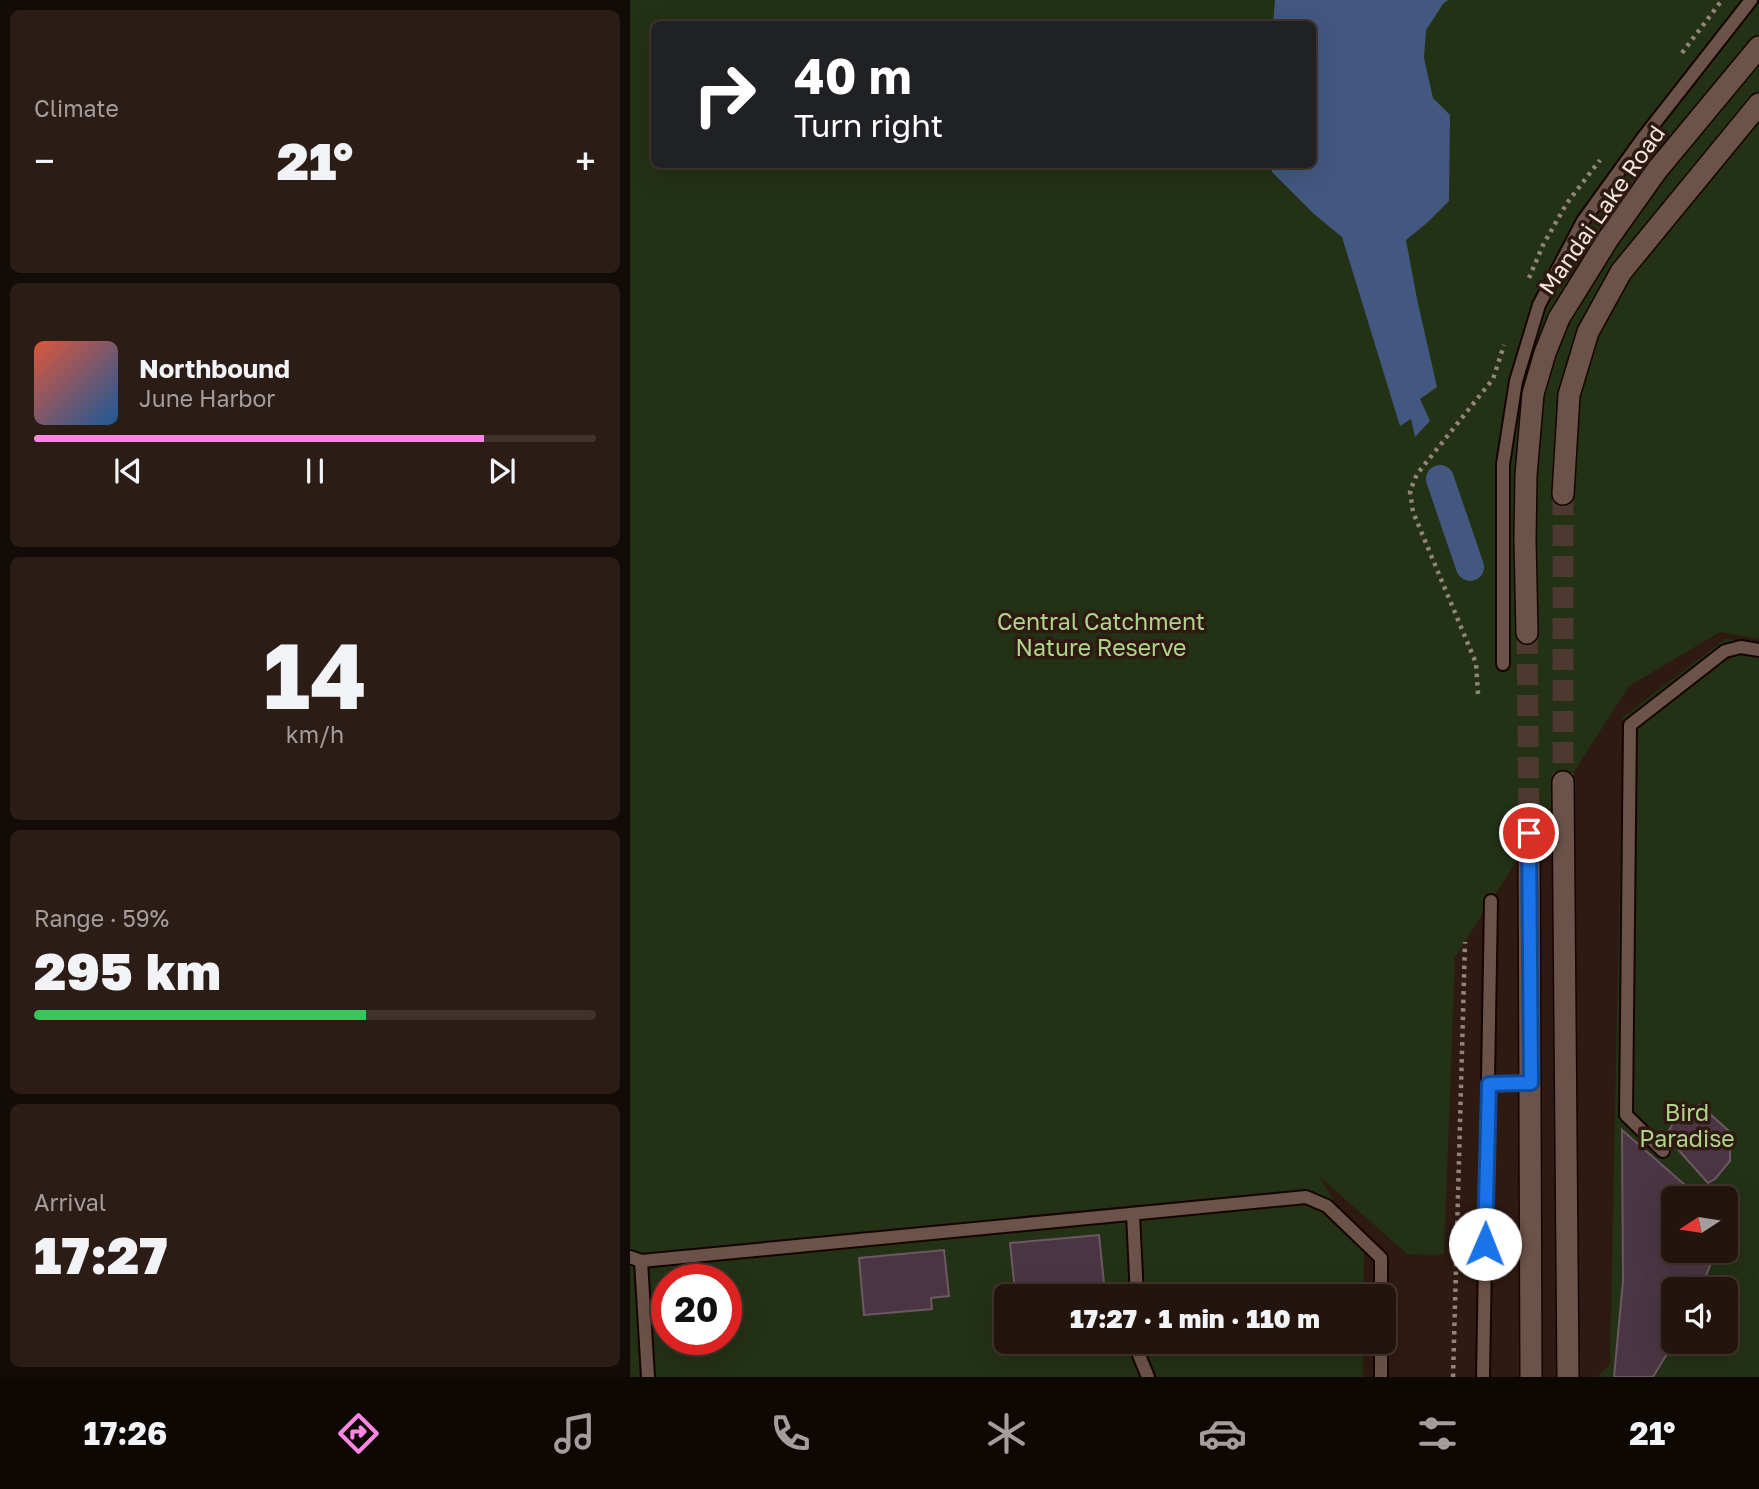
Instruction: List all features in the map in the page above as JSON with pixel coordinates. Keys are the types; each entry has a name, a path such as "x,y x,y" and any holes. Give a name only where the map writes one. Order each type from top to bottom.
{"street":[{"name":"Mandai Lake Road","path":"1527,633 1526,475 1533,394 1545,353 1559,318 1622,220 1657,170 1759,47"},
{"path":"1563,494 1569,396 1588,332 1621,272 1759,104"},
{"path":"1563,782 1568,1377"},
{"path":"1529,833 1531,1377"}],"lane":[{"path":"1503,664 1503,464 1516,381 1539,305 1583,221 1643,138 1751,0"},
{"path":"1662,1151 1626,1115 1630,725 1725,651 1741,647 1759,650"},
{"path":"1483,1377 1491,901"},
{"path":"1489,1084 1531,1083"},
{"path":"648,1377 636,1259 1306,1197 1327,1206 1381,1258 1381,1284"},
{"path":"1133,1214 1136,1284"},
{"path":"1139,1354 1148,1377"},
{"path":"1381,1354 1381,1377"}],"path":[{"path":"1453,1377 1465,942"}],"green space":[{"name":"Central Catchment Nature Reserve","path":"630,0 1759,0 1759,639 1720,632 1629,686 1455,957 1444,1255 1407,1254 1319,1176 1364,1252 1363,1284 994,1284 994,1354 1363,1354 1363,1377 630,1377"},
{"name":"Bird Paradise","path":"1725,639 1759,644 1759,1377 1597,1377 1610,1364 1623,717"}],"water":[{"path":"1275,0 1448,0 1426,30 1424,58 1433,98 1450,115 1449,201 1406,240 1437,387 1420,399 1430,421 1415,437 1411,419 1400,426 1342,237 1314,214 1272,172 1272,168 1316,168 1316,21 1273,21"}],"building":[{"path":"1700,1105 1730,1132 1730,1161 1715,1179 1708,1183 1666,1136 1678,1114"},
{"path":"1622,1130 1686,1186 1661,1186 1661,1264 1711,1264 1705,1277 1661,1277 1661,1354 1667,1354 1653,1377 1614,1377 1623,1281"},
{"path":"1099,1235 1104,1283 1014,1284 1010,1243"},
{"path":"944,1250 949,1296 931,1298 932,1309 864,1315 859,1258"}],"waterway":[{"path":"1440,479 1470,567"}],"tunnel":[{"path":"1563,494 1563,782"},
{"path":"1527,633 1529,833"}],"route":[{"path":"1485,1244 1489,1084 1531,1083 1529,833"}]}
